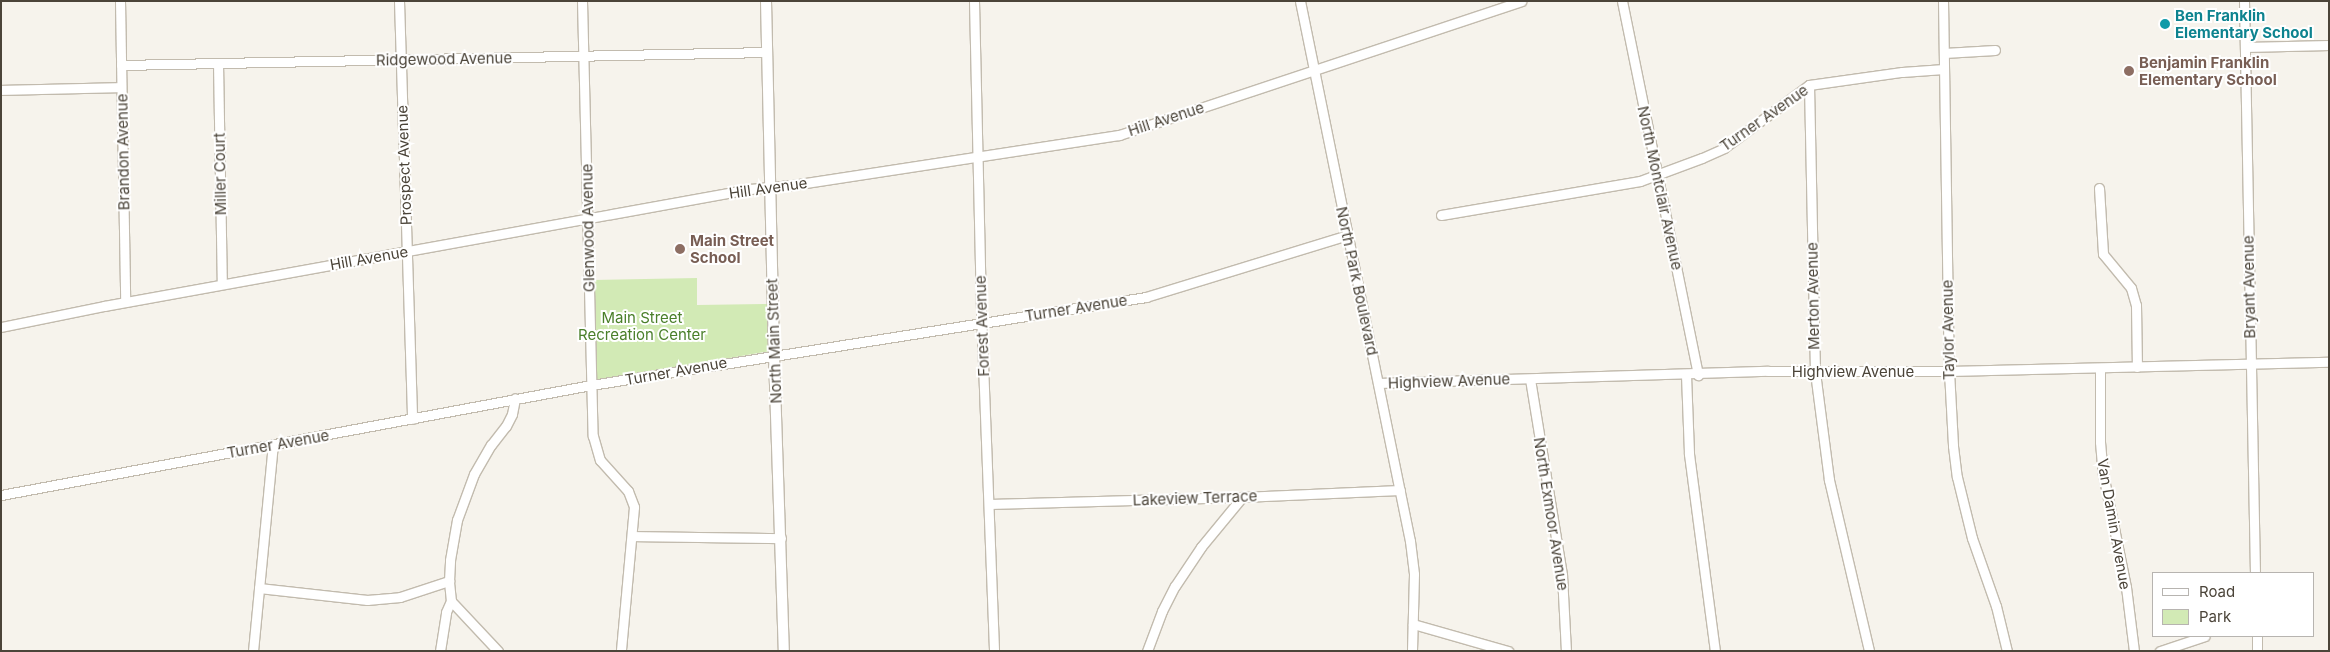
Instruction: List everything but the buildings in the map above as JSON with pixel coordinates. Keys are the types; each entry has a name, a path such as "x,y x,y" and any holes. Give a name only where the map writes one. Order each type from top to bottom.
{"street":[{"name":"Brandon Avenue","path":"120,1 125,302"},
{"name":"Prospect Avenue","path":"399,1 412,419"},
{"name":"Glenwood Avenue","path":"582,1 593,436 596,450 607,470 628,491 634,506 633,536 621,651"},
{"name":"North Main Street","path":"766,1 774,354 784,651"},
{"name":"Forest Avenue","path":"974,1 981,322 994,651"},
{"name":"North Park Boulevard","path":"1300,1 1413,560 1412,651"},
{"name":"Hill Avenue","path":"1,327 125,302 588,218 771,187 1119,135 1521,1"},
{"name":"North Montclair Avenue","path":"1622,1 1698,375"},
{"name":"Taylor Avenue","path":"1943,1 1949,371 1957,477 1972,538 1996,606 2007,651"},
{"name":"Bryant Avenue","path":"2244,1 2255,572"},
{"path":"2245,47 2329,45"},
{"path":"1944,53 1994,50"},
{"name":"Ridgewood Avenue","path":"121,65 767,52"},
{"name":"Miller Court","path":"218,63 222,284"},
{"name":"Turner Avenue","path":"1441,215 1640,181 1724,148 1809,85 1944,68"},
{"name":"Merton Avenue","path":"1809,85 1815,372 1829,480 1869,651"},
{"path":"1,90 122,87"},
{"path":"2099,188 2104,254 2131,288 2136,305 2137,367"},
{"name":"Turner Avenue","path":"1,495 591,384 1146,297 1347,235"},
{"name":"Highview Avenue","path":"1378,383 1530,378 1686,376 1768,372 1949,371 2329,362"},
{"name":"Van Damin Avenue","path":"2100,368 2100,442 2103,474 2126,587 2134,651"},
{"path":"1686,376 1690,462 1707,576 1715,651"},
{"name":"North Exmoor Avenue","path":"1530,378 1561,568 1566,651"},
{"path":"440,651 446,612 451,601 448,581 457,520 467,490 481,460 512,414 515,398"},
{"path":"253,651 273,445"},
{"name":"Lakeview Terrace","path":"989,504 1242,497 1400,490"},
{"path":"1147,651 1162,611 1175,586 1201,547 1242,497"},
{"path":"633,536 781,538"},
{"path":"259,588 366,600 400,597 448,581"},
{"path":"451,601 498,651"},
{"path":"1413,624 1508,651"},
{"path":"2160,651 2202,637"},
{"path":"2257,637 2257,651"}],"green space":[{"name":"Main Street Recreation Center","path":"697,278 697,305 769,304 770,351 597,381 593,280"}],"place":[{"name":"Ben Franklin Elementary School","path":"2165,24"},
{"name":"Benjamin Franklin Elementary School","path":"2129,71"},
{"name":"Main Street School","path":"680,249"}]}
